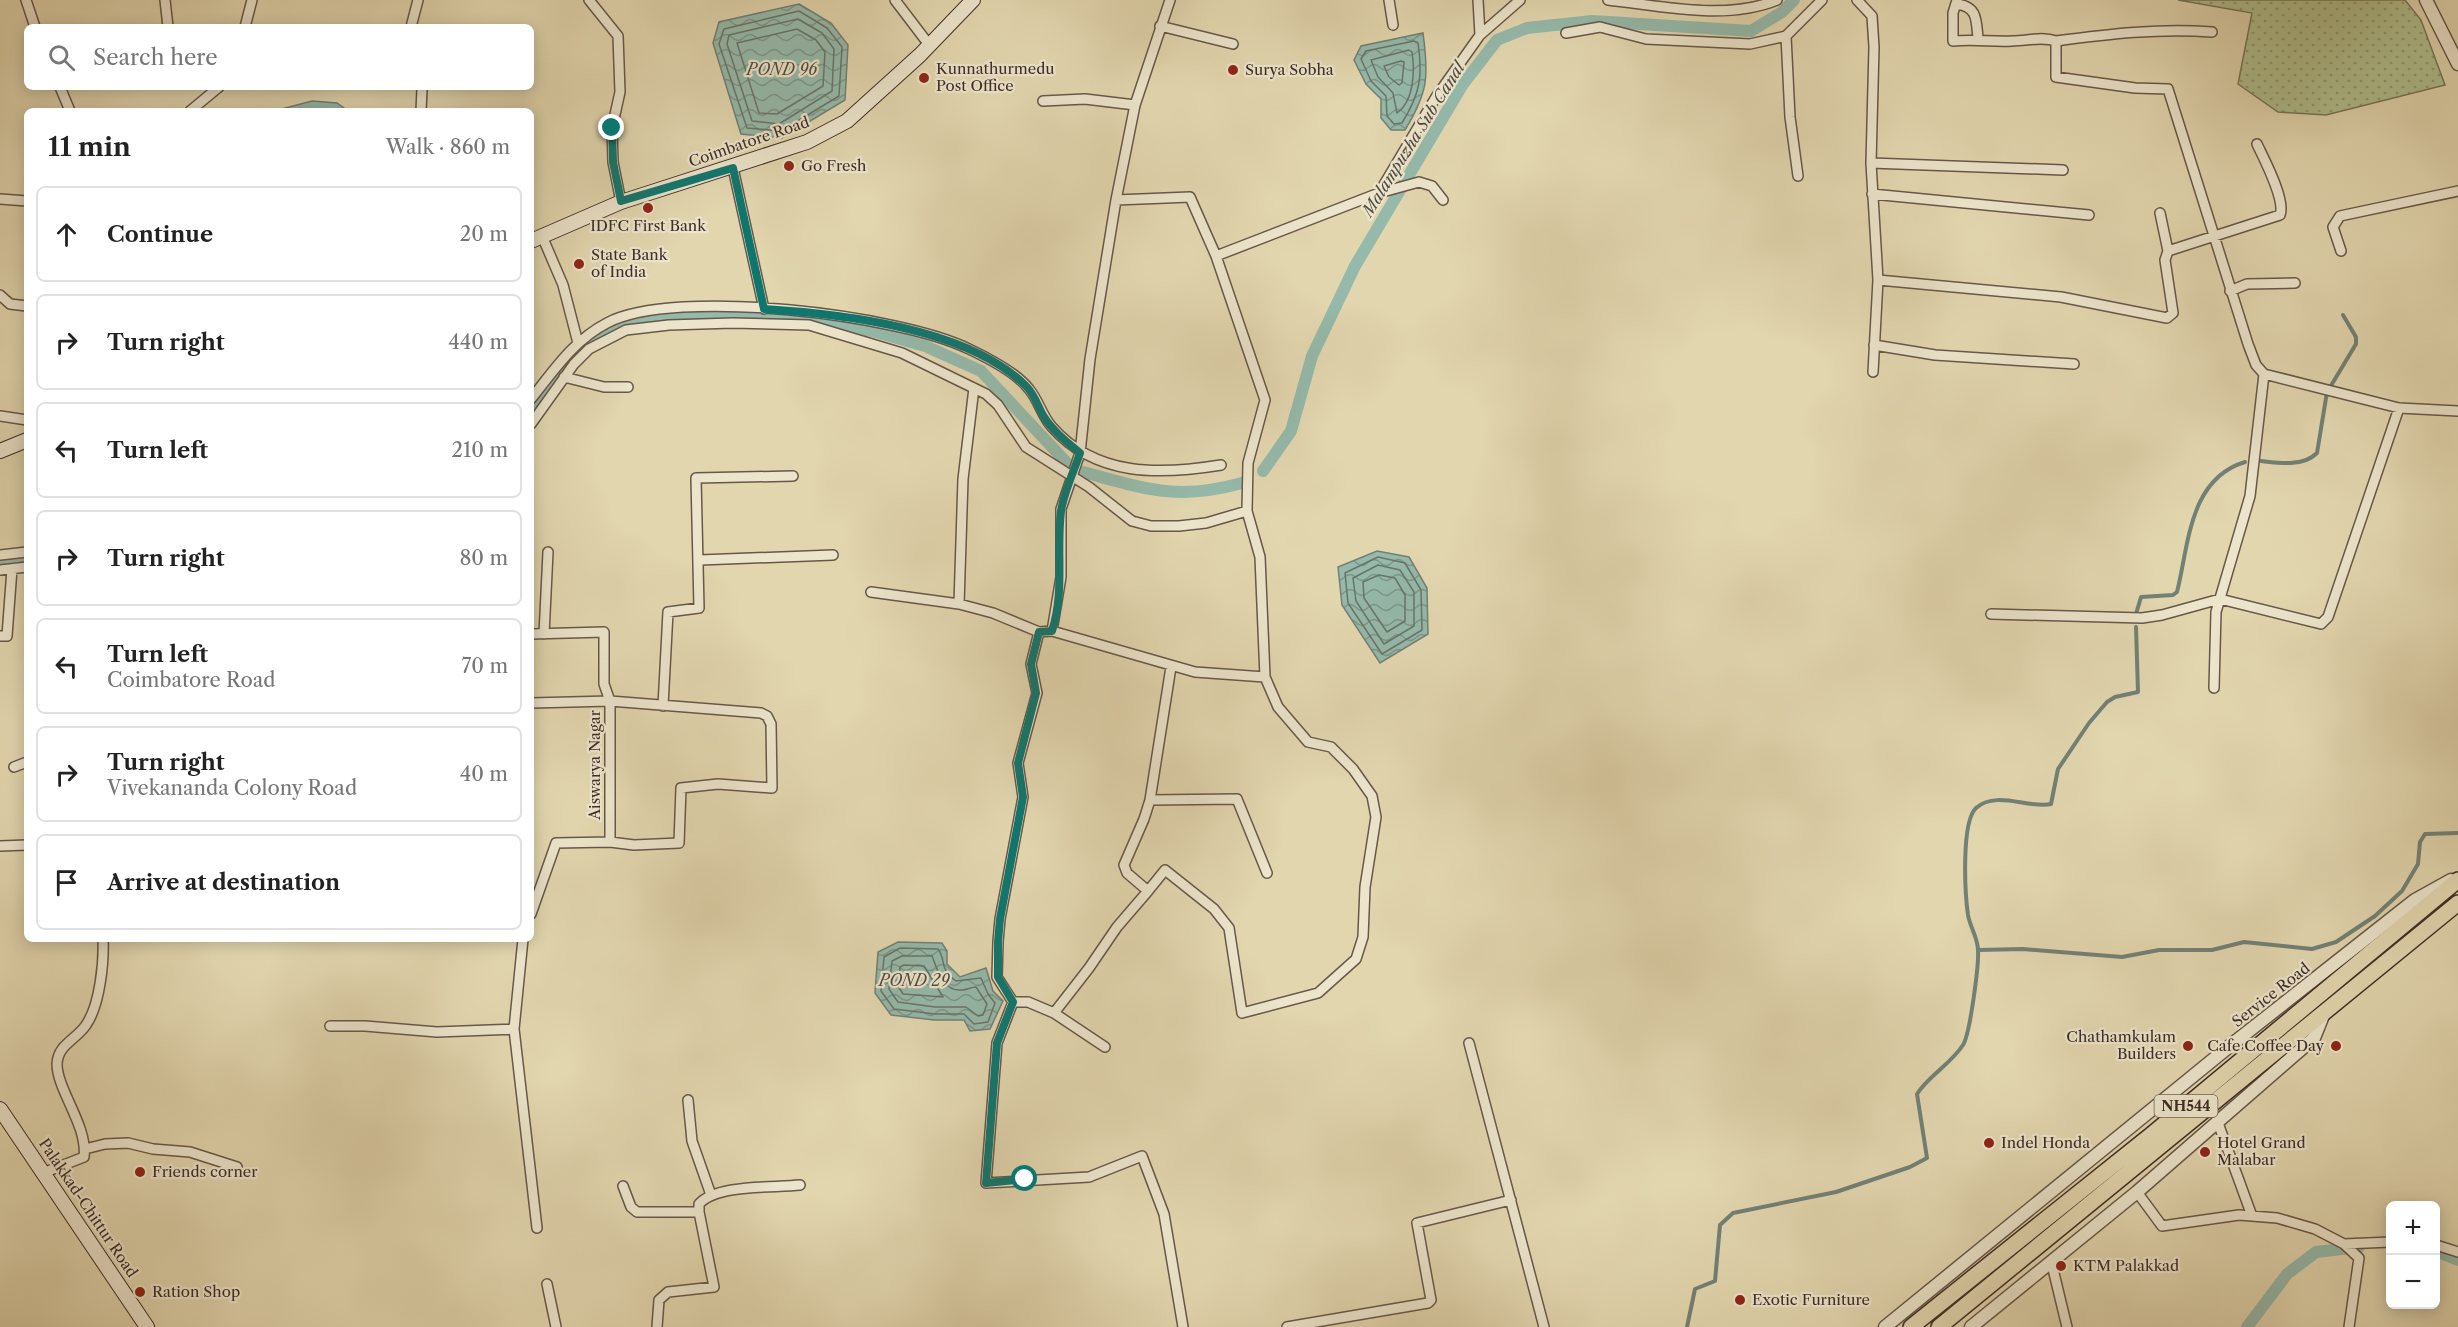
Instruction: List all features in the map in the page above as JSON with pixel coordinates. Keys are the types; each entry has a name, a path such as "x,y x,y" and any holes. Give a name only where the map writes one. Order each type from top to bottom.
{"highway":[{"name":"NH544","path":"1911,1327 2133,1150 2458,878"},
{"name":"NH544","path":"1939,1327 2458,903"}],"main road":[{"name":"Coimbatore Road","path":"536,238 621,201 733,168 807,142 847,121 930,46 973,0"},
{"path":"0,451 24,441"},
{"name":"Palakkad-Chittur Road","path":"0,1109 147,1327"}],"street":[{"path":"26,0 34,24"},
{"path":"165,0 168,24"},
{"path":"246,24 252,0"},
{"path":"412,24 418,0"},
{"path":"589,0 618,36 620,92 612,128 612,151 621,201"},
{"path":"895,0 930,46"},
{"path":"1052,631 1062,577 1061,510 1080,453 1090,359 1116,200 1136,105 1170,0"},
{"path":"1389,0 1393,25"},
{"path":"1478,0 1480,35"},
{"path":"1379,193 1436,97 1480,35 1520,0"},
{"path":"1608,0 1650,6 1716,10 1758,8 1777,0"},
{"path":"1566,33 1600,27 1646,39 1750,44 1786,36 1822,0"},
{"path":"1857,0 1872,16 1871,163 1878,280 1874,372"},
{"path":"2426,0 2458,64"},
{"path":"1978,38 1975,12 1968,5 1957,2 1953,13 1953,41 1978,38 2011,42 2048,38 2056,41 2123,32 2178,30 2212,32"},
{"path":"1160,26 1233,44"},
{"path":"1786,36 1790,117 1798,176"},
{"path":"2056,41 2056,77 2135,88 2168,88 2216,237 2230,291 2256,365 2264,374 2399,408 2458,411"},
{"path":"61,90 69,108"},
{"path":"194,108 215,90"},
{"path":"421,108 422,90"},
{"path":"1043,101 1085,99 1136,105"},
{"path":"2169,251 2280,215 2282,211 2278,195 2257,144"},
{"path":"1871,163 2063,170"},
{"path":"733,168 764,309"},
{"path":"1216,255 1379,193 1419,182 1432,186 1443,200"},
{"path":"2341,251 2333,227 2340,216 2458,191"},
{"path":"1872,194 2089,215"},
{"path":"1054,1013 1117,927 1164,870 1214,909 1229,928 1242,1013 1318,993 1356,959 1363,937 1365,887 1376,817 1372,796 1353,770 1331,747 1308,742 1278,707 1265,676 1260,557 1247,511 1250,491 1248,464 1264,400 1216,255 1190,197 1116,200"},
{"path":"0,200 24,201"},
{"path":"1878,280 2061,297 2167,318 2173,313 2165,260 2169,251 2160,213"},
{"path":"536,238 563,285 578,343"},
{"path":"2230,291 2247,285 2295,283"},
{"path":"0,295 10,304 24,306"},
{"path":"534,395 589,333 610,321 644,310 703,307 833,313 914,331 967,348 1014,375 1028,387 1048,422 1080,453 1107,465 1145,472 1178,472 1221,465"},
{"path":"534,420 564,377 589,349 626,330 669,325 776,323 809,325 902,353 986,394 998,405 1026,447 1072,476 1132,521 1151,526 1206,523 1247,511"},
{"path":"1874,345 1935,356 2074,364"},
{"path":"2214,688 2216,612 2250,496 2264,374"},
{"path":"564,377 604,387 628,387"},
{"path":"547,379 557,387"},
{"path":"959,604 963,479 974,388"},
{"path":"1991,614 2142,618 2162,615 2220,598 2321,624 2328,616 2335,598 2399,408"},
{"path":"0,416 24,420"},
{"path":"663,706 668,612 699,608 700,560 696,478 793,476"},
{"path":"0,555 24,552"},
{"path":"544,634 548,552"},
{"path":"700,560 833,555"},
{"path":"0,570 24,567"},
{"path":"0,636 7,636 12,568"},
{"path":"871,592 959,604 993,613 1039,632 1052,631 1171,667 1195,672 1265,676"},
{"name":"Aiswarya Nagar","path":"534,634 604,632 604,684 610,701 610,842 556,843 534,905"},
{"path":"1013,1002 998,977 998,942 1000,919 1023,797 1018,763 1036,693 1031,664 1039,632"},
{"path":"1148,891 1127,873 1124,865 1150,800 1171,667"},
{"path":"534,703 610,701 761,713 767,716 771,724 772,788 718,784 681,788 679,843 634,845 610,842"},
{"path":"14,767 24,763"},
{"path":"1150,800 1238,799 1267,873"},
{"path":"0,846 24,845"},
{"name":"Service Road","path":"1885,1327 2231,1045 2415,900 2458,878"},
{"path":"44,1173 84,1157 85,1149 78,1124 57,1066 59,1050 87,1024 101,981 103,942"},
{"path":"522,942 514,1029 537,1228"},
{"path":"1013,1002 1028,1002 1054,1013 1105,1047"},
{"path":"1013,1002 997,1043 986,1183 1089,1177 1142,1156 1164,1214 1183,1327"},
{"path":"1971,1327 2137,1192 2314,1038 2325,1012"},
{"path":"330,1026 365,1026 437,1032 514,1029"},
{"path":"1469,1043 1544,1327"},
{"path":"688,1100 692,1141 711,1195"},
{"path":"2218,1123 2252,1216"},
{"path":"85,1149 105,1144 128,1143 153,1149 190,1152 237,1167"},
{"path":"657,1327 659,1300 668,1292 714,1287 699,1204 711,1195 725,1191 800,1185"},
{"path":"623,1186 631,1207 636,1212 699,1212"},
{"path":"2137,1192 2162,1226 2239,1215 2277,1218 2315,1228 2344,1244 2359,1258 2349,1327"},
{"path":"1287,1327 1428,1303 1431,1300 1417,1223 1511,1200"},
{"path":"2344,1244 2386,1242"},
{"path":"2440,1246 2458,1252"},
{"path":"2054,1260 2053,1269 2067,1327"},
{"path":"547,1284 556,1327"}],"green space":[{"path":"2178,0 2405,0 2421,20 2445,85 2326,115 2278,112 2238,84 2252,13"}],"water":[{"name":"POND 96","path":"799,4 831,23 848,45 845,100 782,138 741,134 713,43 719,22"},
{"path":"1423,33 1426,73 1422,94 1405,130 1391,130 1381,118 1381,99 1366,84 1354,60 1361,46"},
{"path":"312,101 337,103 344,108 285,108"},
{"path":"1377,551 1409,557 1427,588 1428,634 1380,663 1342,605 1338,567"},
{"name":"POND 29","path":"898,942 942,943 947,951 947,964 960,977 986,968 993,991 1003,1001 990,1029 970,1031 964,1020 934,1020 891,1015 875,993 878,952"}],"waterway":[{"name":"Malampuzha Sub Canal","path":"1263,471 1291,431 1312,356 1355,266 1463,84 1497,40 1527,28 1592,21 1751,31 1782,12 1794,0"},
{"path":"2329,389 2356,344 2356,337 2343,315"},
{"name":"Malampuzha Sub Canal","path":"534,402 556,375 602,334 646,322 701,317 802,319 872,331 925,346 981,371 1068,464"},
{"path":"2261,461 2298,462 2317,453 2327,392"},
{"path":"2136,614 2141,597 2173,595 2177,592 2194,515 2202,498 2212,483 2226,470 2245,462"},
{"name":"Malampuzha Sub Canal","path":"1083,472 1162,491 1199,491 1242,483"},
{"name":"Malampuzha Sub Canal","path":"0,562 24,560"},
{"path":"1687,1327 1695,1289 1715,1281 1720,1225 1733,1213 1836,1192 1910,1167 1927,1158 1917,1094 1963,1045 1976,984 1978,946 1968,915 1965,876 1966,842 1971,816 1976,808 1993,800 2051,804 2058,769 2089,723 2107,702 2115,697 2138,692 2136,627"},
{"path":"1978,950 2023,949 2122,957 2159,950 2212,950 2244,942 2312,949 2336,942 2375,916 2402,891 2418,864 2420,842 2425,834 2458,833"},
{"path":"2247,1327 2287,1274 2316,1252 2359,1247"},
{"path":"2440,1253 2458,1260"}],"place":[{"name":"Surya Sobha","path":"1233,70"},
{"name":"Kunnathurmedu Post Office","path":"924,78"},
{"name":"Go Fresh","path":"789,166"},
{"name":"IDFC First Bank","path":"648,208"},
{"name":"State Bank of India","path":"579,264"},
{"name":"Chathamkulam Builders","path":"2188,1046"},
{"name":"Cafe Coffee Day","path":"2336,1046"},
{"name":"Indel Honda","path":"1989,1143"},
{"name":"Hotel Grand Malabar","path":"2205,1152"},
{"name":"Friends corner","path":"140,1172"},
{"name":"KTM Palakkad","path":"2061,1266"},
{"name":"Ration Shop","path":"140,1292"},
{"name":"Exotic Furniture","path":"1740,1300"}],"route":[{"path":"612,128 613,162 621,201 733,168 764,309 833,313 914,331 967,348 1014,375 1028,387 1040,405 1043,416 1080,453 1061,510 1062,577 1056,618 1052,631 1039,632 1031,664 1036,693 1018,763 1023,797 1016,845 1000,919 998,942 998,977 1013,1002 997,1043 986,1183 1025,1179"}]}
